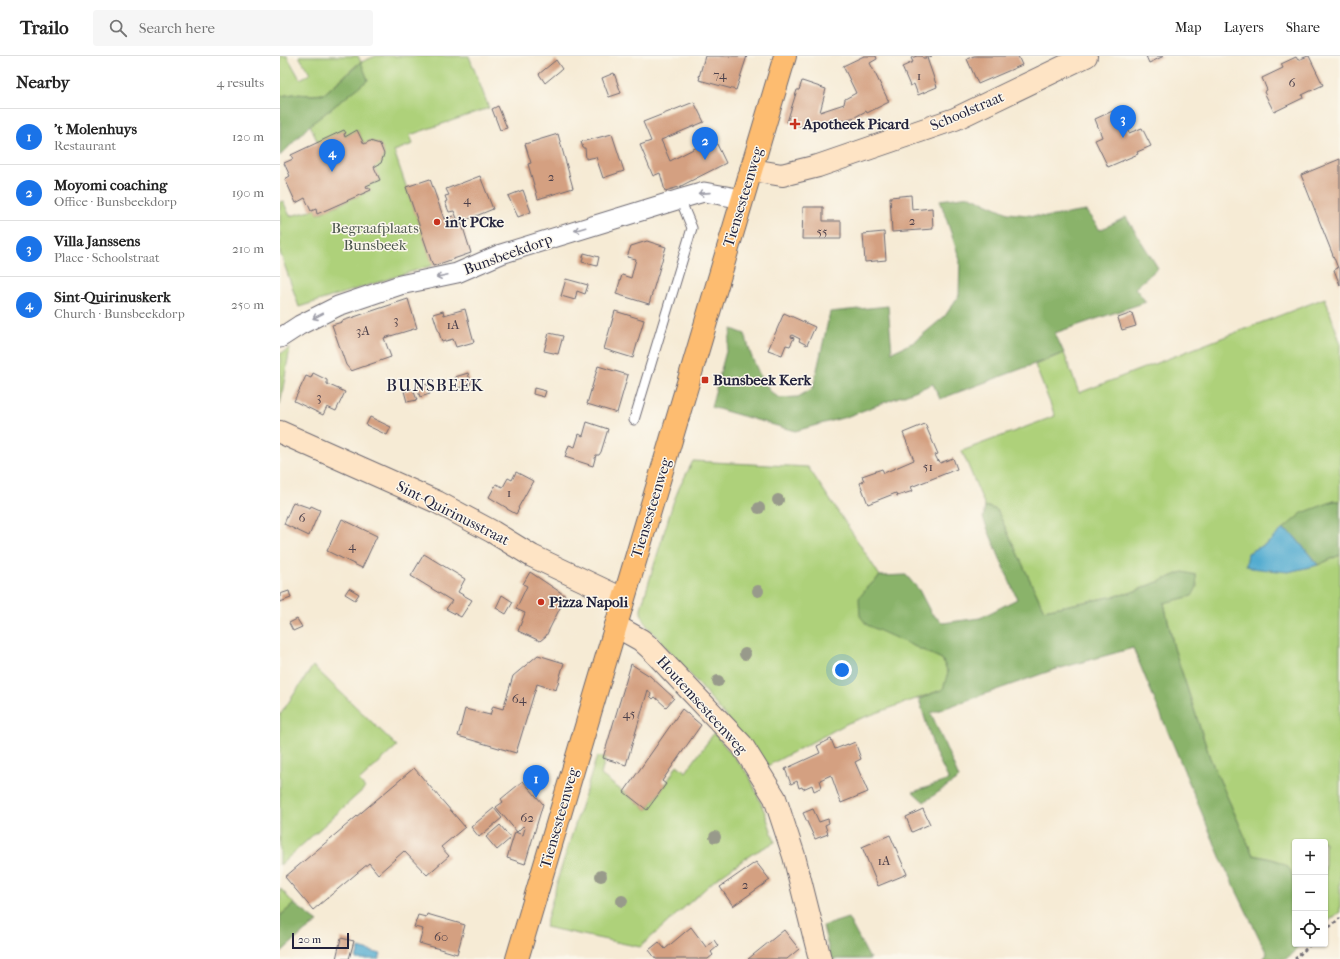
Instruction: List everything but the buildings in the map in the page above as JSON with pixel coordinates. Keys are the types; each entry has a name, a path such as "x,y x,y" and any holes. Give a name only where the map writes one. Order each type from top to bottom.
{"main road":[{"name":"Tiensesteenweg","path":"517,959 785,56"}],"street":[{"name":"Schoolstraat","path":"751,170 782,174 818,166 955,119 1086,56"},
{"name":"Bunsbeekdorp","path":"280,338 300,325 338,306 400,284 457,272 501,254 680,199 704,192 743,198"},
{"name":"Sint-Quirinusstraat","path":"280,432 437,502 493,532 532,556 624,599"},
{"name":"Houtemsesteenweg","path":"616,626 641,640 650,648 742,745 775,798 794,856 820,959"}],"lane":[{"path":"634,420 692,228 680,199"}],"path":[{"path":"1328,928 1340,918"},
{"path":"1295,959 1308,947"}],"green space":[{"name":"Begraafplaats Bunsbeek","path":"280,56 287,56 300,79 310,74 299,56 358,56 361,62 376,56 469,56 489,108 410,135 413,144 394,151 433,265 299,307 280,252 280,202 283,201 290,216 316,209 318,214 371,190 366,186 380,180 374,167 381,162 384,154 380,144 370,141 364,144 357,130 345,137 344,134 346,133 344,130 318,143 310,125 368,80 360,62 324,94 294,94 280,96"},
{"path":"361,62 368,80 310,125 280,156 280,96 294,94 324,94"},
{"path":"970,196 1008,213 1047,217 1086,211 1100,230 1126,217 1158,268 1135,288 1146,302 1055,333 1064,353 940,399 933,384 846,417 795,431 711,407 732,329 745,334 751,355 760,376 770,391 779,398 798,397 813,388 830,312 888,306 892,352 914,342 945,316 959,295 960,260 940,200"},
{"path":"1325,298 1340,342 1340,501 1334,501 1283,529 1268,543 1248,553 1288,572 1318,565 1340,555 1340,912 1328,922 1328,839 1292,839 1292,876 1276,860 1253,855 1210,758 1174,648 1164,603 1183,572 1130,593 1044,610 997,510 985,506 962,451 1055,416 1035,365 1064,353 1079,393"},
{"path":"290,348 280,405 280,354"},
{"path":"693,461 808,467 880,576 867,588 906,642 942,659 948,672 944,689 848,723 767,766 697,682 647,626 641,613 641,608 673,503"},
{"path":"1334,501 1340,501 1340,555 1318,565 1294,536 1283,529 1302,513"},
{"path":"985,506 997,510 1044,610 1130,593 1183,572 1196,575 1197,587 1192,596 1164,603 1174,648 1210,758 1253,855 1280,862 1288,867 1291,873 1292,947 1299,947 1286,959 1263,959 1267,954 1221,859 1133,648 1050,671 931,713 959,778 924,802 913,792 949,780 935,752 919,699 943,689 948,672 942,659 867,625 860,616 859,598 880,576 906,575 919,590 931,613 943,623 980,618 1017,599 983,518"},
{"path":"313,666 397,746 359,781 365,788 280,865 280,715"},
{"path":"714,733 749,775 775,842 752,854 716,879 640,947 545,927 559,875 597,756 605,759 601,775 647,810 666,784 677,765 686,772"},
{"path":"280,888 294,904 280,916"},
{"path":"294,904 318,922 305,931 280,953 280,916"},
{"path":"848,918 870,959 831,959 823,926"}],"water":[{"path":"1283,529 1294,536 1318,565 1288,572 1251,568 1246,565 1248,553 1268,543"},
{"path":"359,948 381,954 379,959 356,959"}],"place":[{"name":"Apotheek Picard","path":"795,124"},
{"name":"Villa Janssens","path":"1123,138"},
{"name":"Moyomi coaching","path":"705,160"},
{"name":"Sint-Quirinuskerk","path":"332,172"},
{"name":"in't PCke","path":"437,222"},
{"name":"Bunsbeek Kerk","path":"705,380"},
{"name":"Pizza Napoli","path":"541,602"},
{"name":"'t Molenhuys","path":"536,798"}],"district":[{"name":"BUNSBEEK","path":"435,385"}]}
